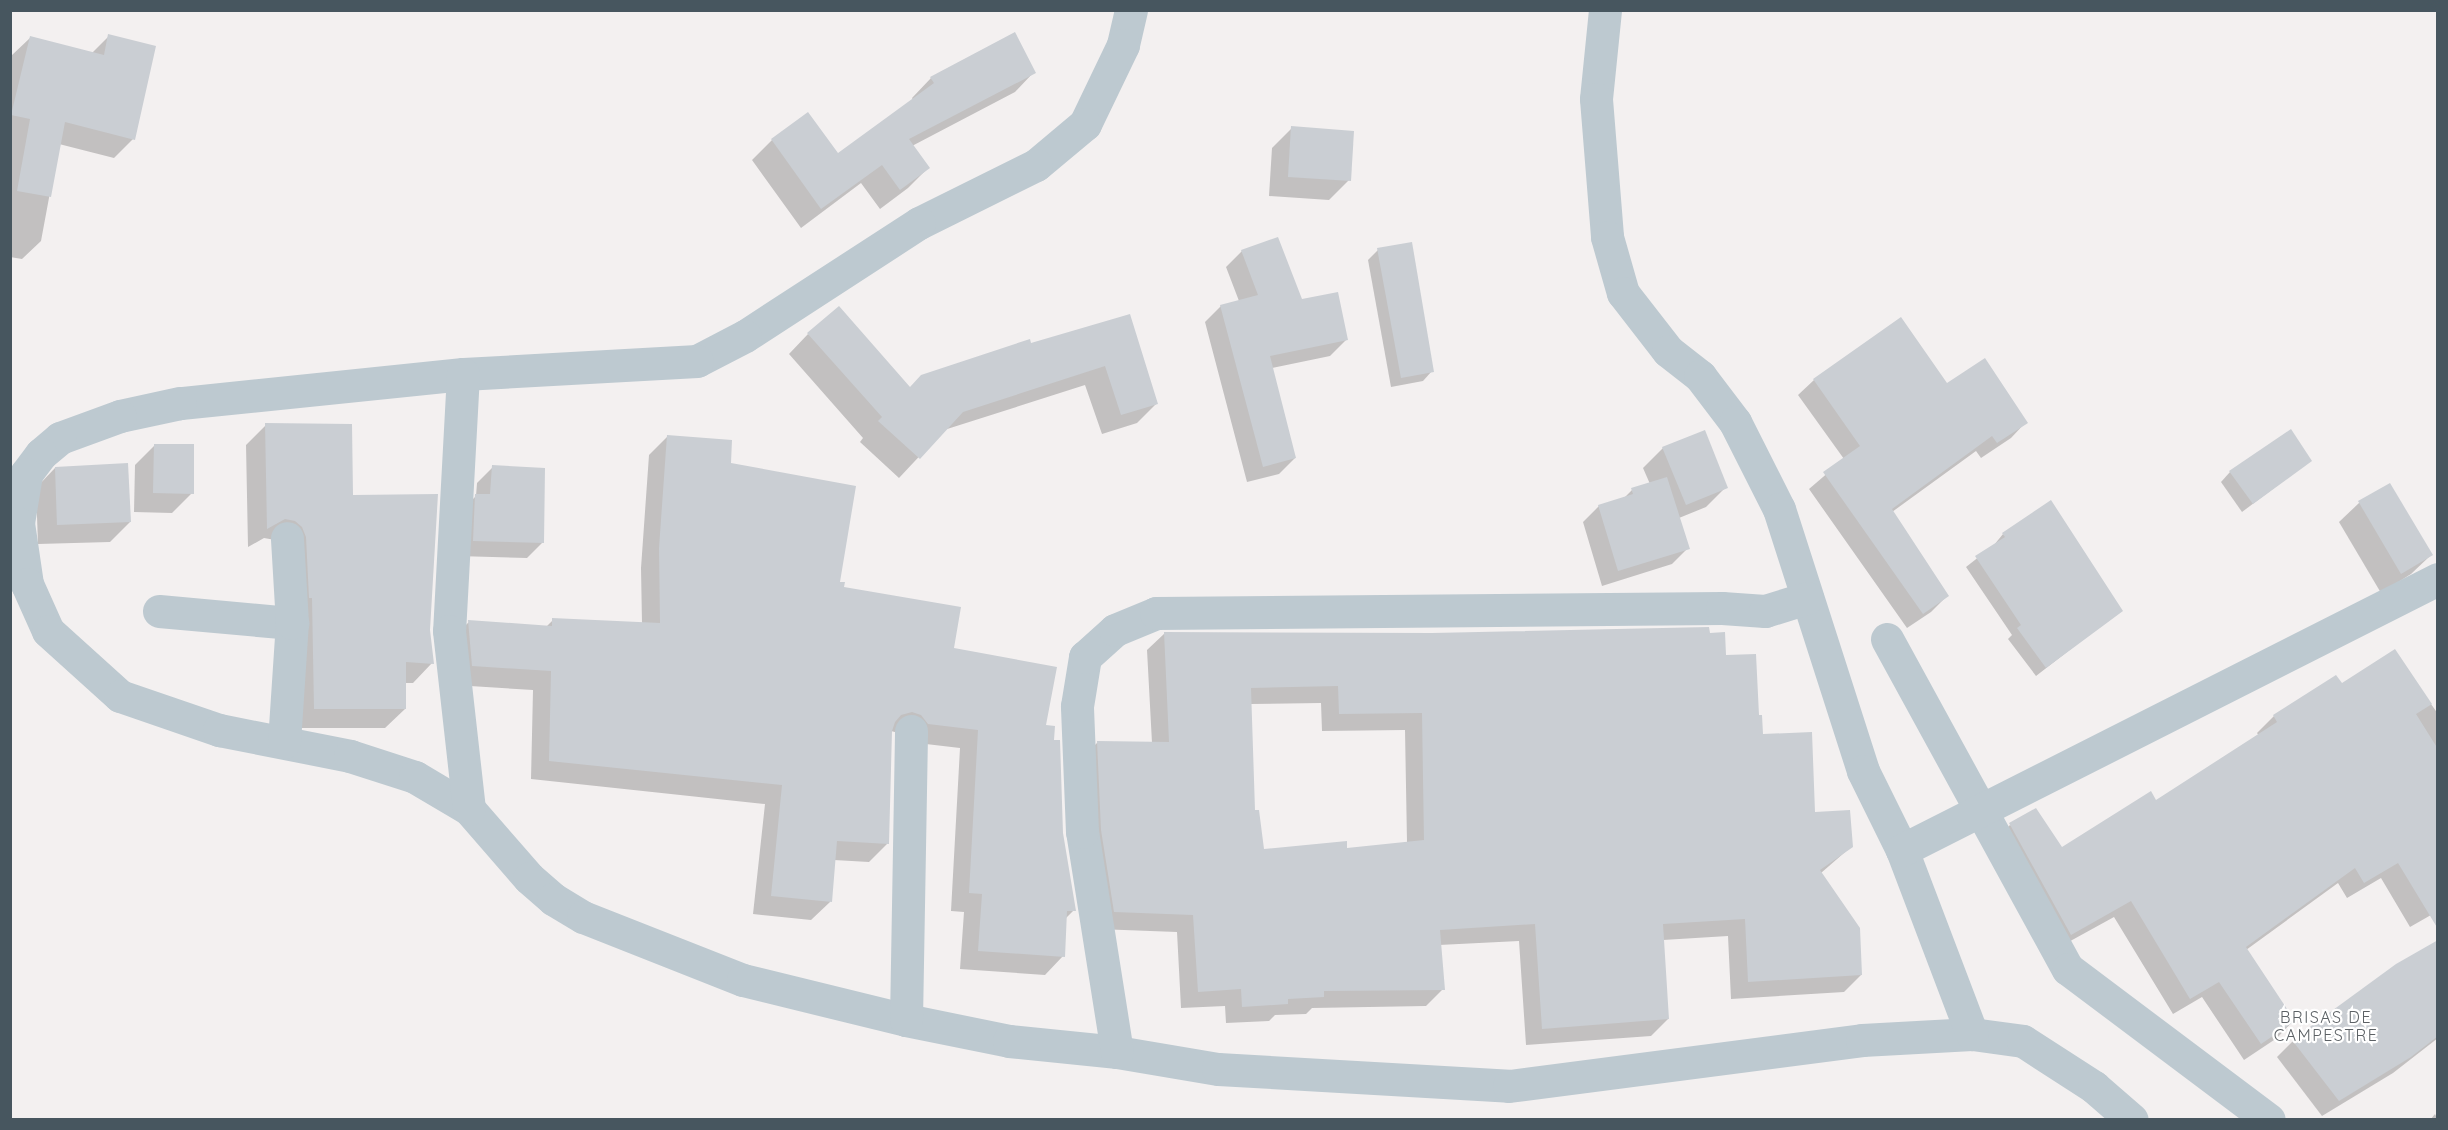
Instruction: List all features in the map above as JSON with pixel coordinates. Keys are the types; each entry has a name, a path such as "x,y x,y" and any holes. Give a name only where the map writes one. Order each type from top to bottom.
{"street":[{"path":"1131,10 1123,45 1085,124 1036,165 919,223 745,336 688,363 463,374 180,403 120,416 60,438 18,470 18,523 27,584 48,631 120,696 219,730 350,756 416,777 470,809 529,878 553,899 583,917 743,980 906,1020 1010,1041 1117,1052 1218,1069 1509,1086 1862,1040 1972,1034 2023,1041 2094,1087 2132,1119"},
{"path":"1605,10 1596,99 1607,237 1623,293 1668,351 1700,376 1736,422 1779,509 1863,771 1902,850 1972,1034"},
{"path":"463,374 449,631 470,809"},
{"path":"284,742 292,623 287,538"},
{"path":"1902,850 1979,809 2438,579"},
{"path":"1117,1052 1082,832 1077,706 1085,657 1115,630 1156,613 1722,608 1765,611 1808,598"},
{"path":"159,611 292,623"},
{"path":"1887,639 2068,969 2269,1119"},
{"path":"906,1020 911,731"}],"building":[{"path":"1015,32 1036,73 909,139 930,168 900,190 882,165 821,209 771,139 808,112 838,153 934,83 930,77"},
{"path":"108,34 156,46 135,140 65,122 51,197 17,191 30,119 11,115 30,36 104,55"},
{"path":"1291,126 1354,131 1351,181 1288,177"},
{"path":"1278,237 1302,299 1338,292 1348,340 1270,356 1296,458 1263,467 1220,305 1258,295 1241,250"},
{"path":"1412,242 1434,372 1401,378 1377,248"},
{"path":"839,306 910,387 921,375 1030,339 1031,343 1130,314 1158,404 1121,415 1105,366 963,412 920,459 878,421 882,417 807,333"},
{"path":"1901,317 1947,383 1985,358 2028,423 1997,443 1992,436 1892,509 1949,596 1923,614 1823,472 1860,446 1813,379"},
{"path":"265,423 352,424 353,495 438,494 430,630 434,664 406,662 406,709 314,709 312,598 309,598 306,537 302,527 295,521 285,519 267,529"},
{"path":"2291,429 2312,461 2253,504 2229,471"},
{"path":"1705,430 1728,488 1686,505 1662,447"},
{"path":"667,435 732,440 731,463 856,486 840,582 845,582 844,587 961,607 954,648 1057,667 1046,725 1055,726 1054,740 1060,740 1063,833 1076,911 1067,911 1065,957 978,951 982,894 969,893 978,730 928,724 921,715 912,712 901,715 892,731 889,844 837,841 832,902 771,896 782,785 549,761 551,671 472,666 468,620 552,626 552,618 660,623 659,548"},
{"path":"154,444 194,444 194,494 153,493"},
{"path":"128,463 131,522 57,525 55,467"},
{"path":"492,465 545,468 544,543 473,541 475,494 490,494"},
{"path":"1667,477 1690,549 1618,571 1598,505 1633,494 1631,488"},
{"path":"2390,483 2433,555 2401,574 2358,501"},
{"path":"2051,500 2123,611 2046,668 2017,628 2021,625 1975,556 2005,537 2002,533"},
{"path":"1709,627 1710,633 1725,632 1726,655 1756,654 1759,715 1762,715 1763,734 1812,732 1815,812 1850,810 1853,847 1820,870 1860,928 1862,975 1748,982 1745,919 1663,924 1669,1019 1542,1029 1535,924 1440,930 1445,990 1324,991 1324,997 1288,999 1288,1004 1242,1007 1241,989 1198,992 1193,915 1114,912 1101,830 1097,741 1169,742 1164,632 1432,633","holes":["1338,686 1339,714 1422,713 1424,840 1347,848 1347,841 1264,849 1259,810 1255,810 1251,688"]},
{"path":"2395,649 2432,704 2416,714 2438,749 2438,929 2398,863 2364,883 2355,868 2246,947 2295,1021 2261,1044 2219,982 2190,999 2131,901 2071,935 2009,823 2036,808 2062,847 2151,791 2156,800 2277,722 2273,715 2336,675 2342,683"},
{"path":"2438,940 2438,1036 2411,1057 2339,1101 2292,1040 2396,964"}],"district":[{"name":"BRISAS DE CAMPESTRE","path":"2326,1026"}]}
